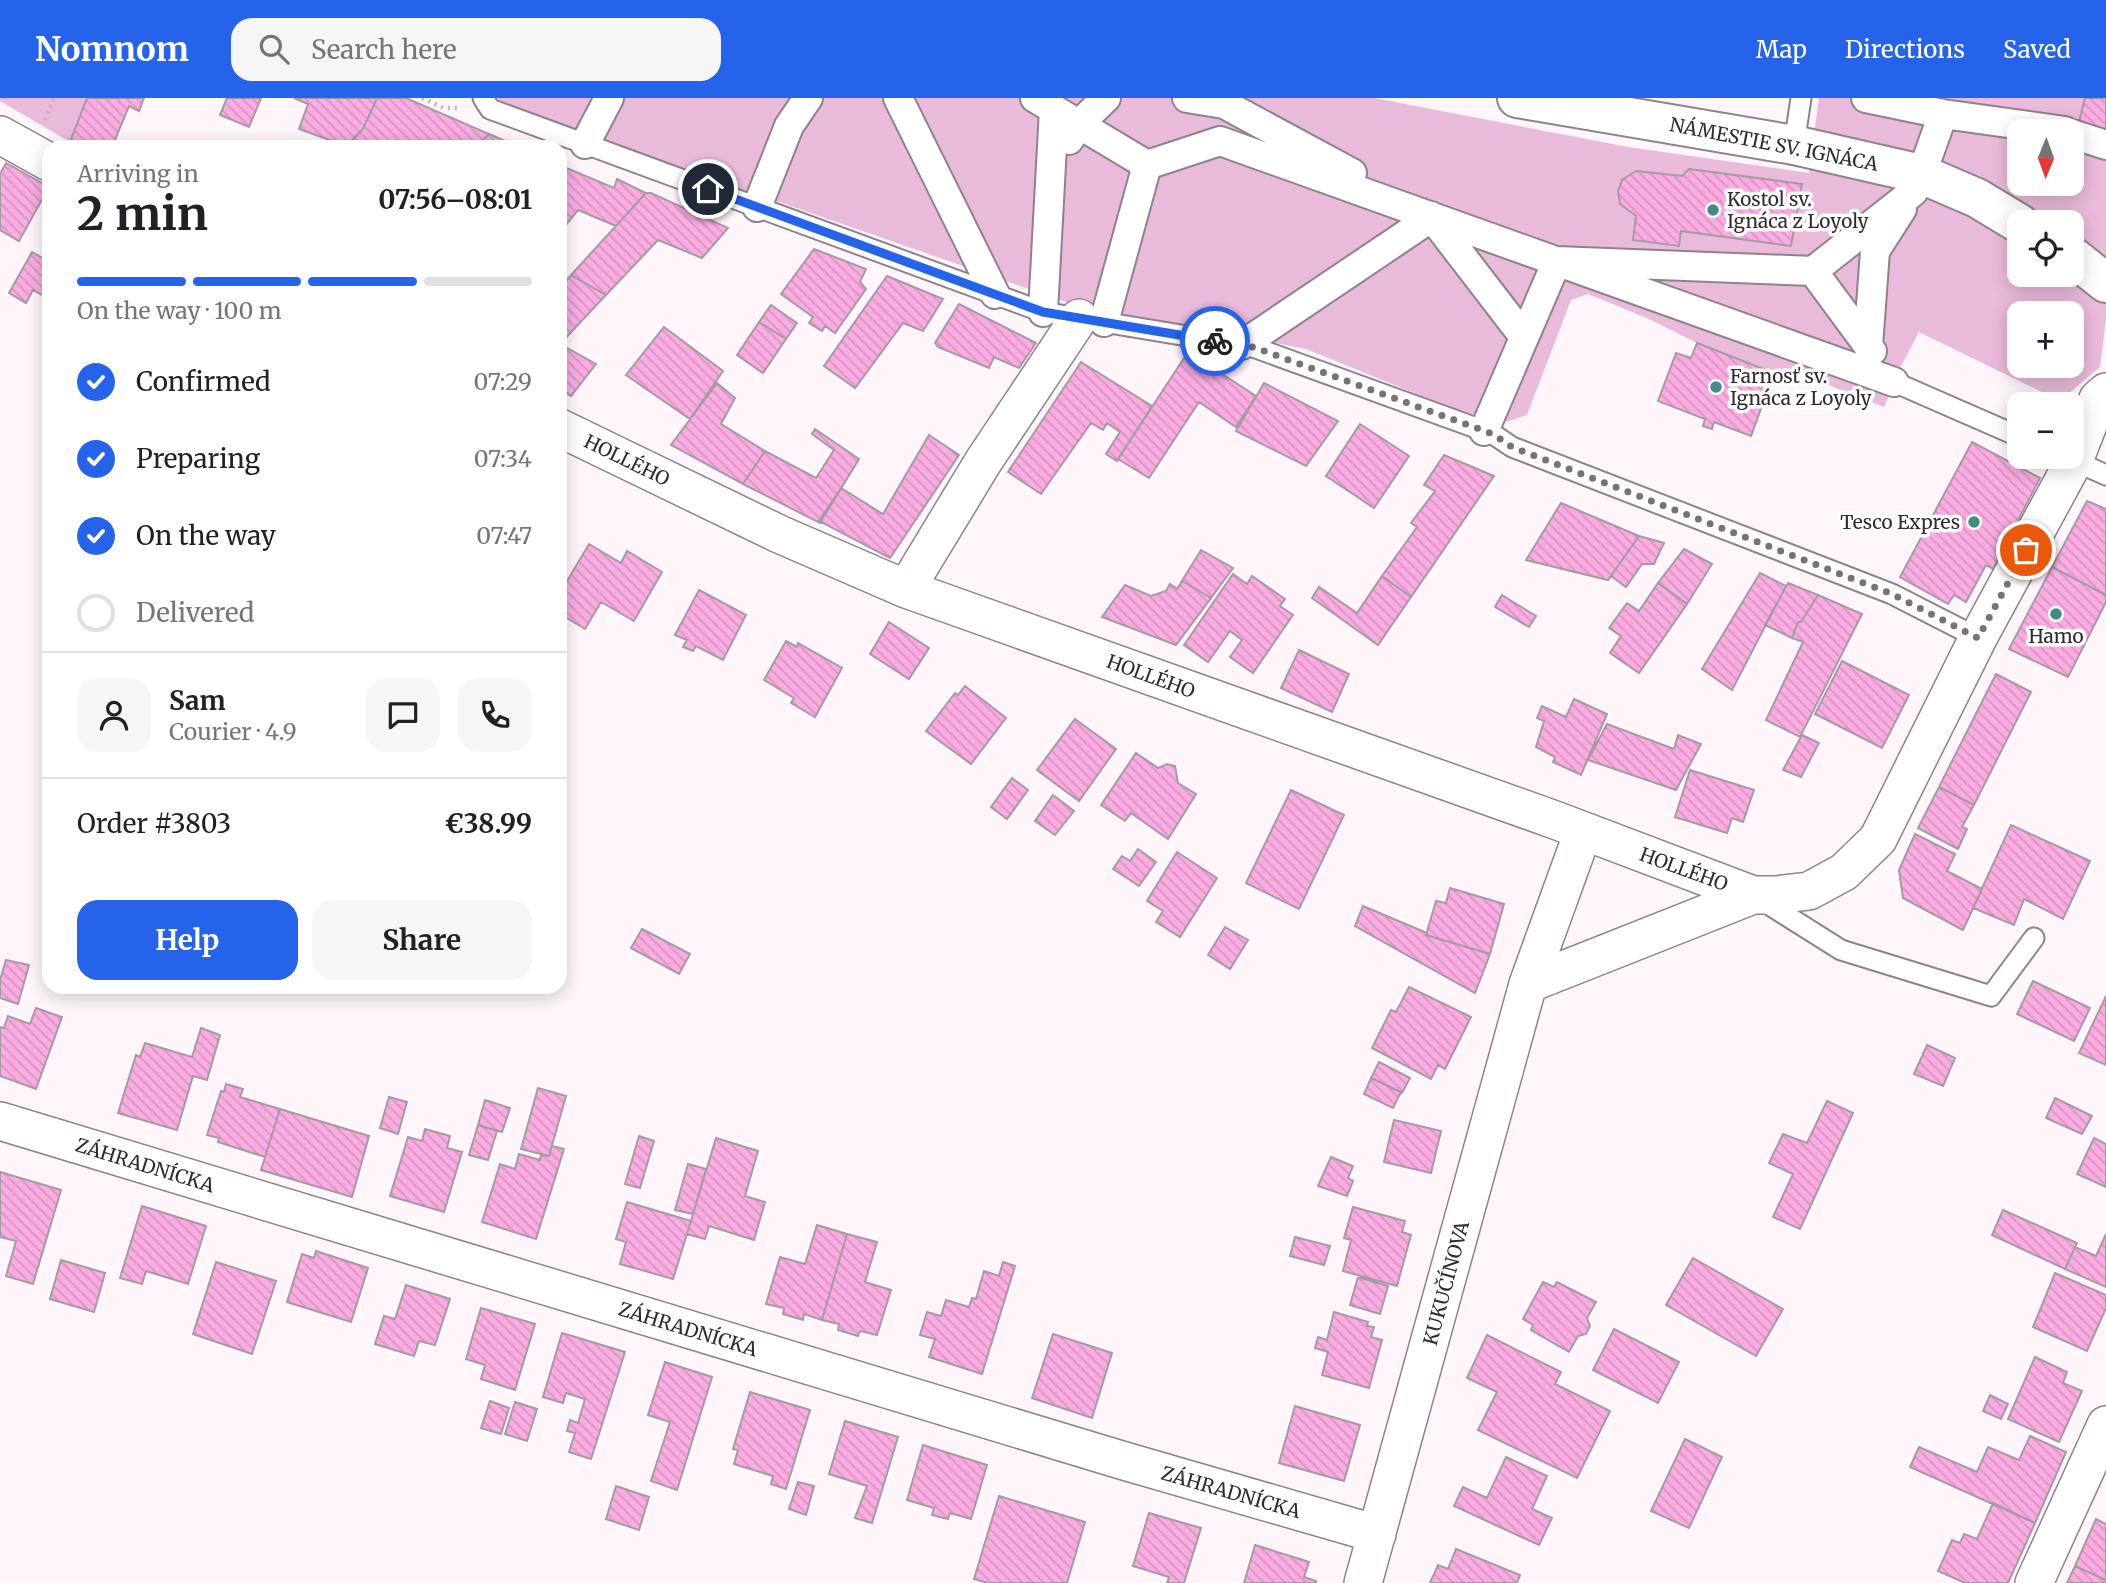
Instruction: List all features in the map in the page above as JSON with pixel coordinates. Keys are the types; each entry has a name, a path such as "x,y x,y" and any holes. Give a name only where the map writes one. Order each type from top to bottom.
{"street":[{"path":"585,144 609,98"},
{"path":"757,207 789,126 808,98"},
{"path":"898,98 995,294"},
{"path":"1051,167 1079,124 1107,98"},
{"path":"1187,98 1224,101 1432,217 1524,337"},
{"name":"NÁMESTIE SV. IGNÁCA","path":"1517,98 1794,145 1921,174 1977,198 2007,216"},
{"path":"1866,98 1902,102 1943,114 2007,123"},
{"path":"1219,141 1224,101"},
{"path":"1045,104 1147,165 1219,141 1895,382"},
{"path":"1043,312 1051,167 1045,104"},
{"path":"1927,159 1943,114"},
{"path":"0,135 42,158"},
{"path":"2084,138 2106,145"},
{"path":"906,589 983,462 1091,320 1147,165"},
{"path":"1557,261 1813,271 1913,192 1875,251 1868,346"},
{"path":"1242,345 1432,217"},
{"path":"1484,431 1557,261"},
{"path":"2084,266 2106,283"},
{"path":"1813,271 1895,382"},
{"name":"HOLLÉHO","path":"2084,456 2098,400 2106,392"},
{"name":"HOLLÉHO","path":"567,431 779,534 906,589 1754,895 1808,891 1844,872 1878,839 1978,638 2079,469"},
{"name":"KUKUČÍNOVA","path":"1363,1583 1528,984 1583,832"},
{"name":"HOLLÉHO","path":"1528,984 1754,895"},
{"name":"ZÁHRADNÍCKA","path":"0,1121 1121,1460 1377,1534"},
{"path":"2034,1583 2106,1425"}],"lane":[{"path":"483,98 490,109 1043,312 1253,347 1493,434 1512,447 1892,594 1978,638"},
{"path":"1794,145 1801,98"},
{"path":"1895,382 2007,431"},
{"path":"1754,895 1841,950 1991,996 2034,938"}],"shaded area":[{"path":"0,98 87,98 71,140 0,101"},
{"path":"495,98 1374,98 1628,147 1809,173 1819,98 2085,98 2080,119 2007,119 2007,196 2084,196 2084,123 2106,129 2106,319 2100,367 2071,392 2042,392 2013,378 2084,378 2084,301 2007,301 2007,375 1919,332 1884,407 1785,368 1774,373 1697,343 1649,319 1588,294 1571,300 1527,415 1506,422 1456,410 1306,349 1072,304 544,120"}],"building":[{"path":"87,98 144,98 139,111 129,106 115,140 71,140"},
{"path":"227,98 261,98 249,127 220,115"},
{"path":"294,98 377,98 363,129 352,140 329,140 299,129 308,104"},
{"path":"377,98 406,98 489,134 483,140 353,140 363,129"},
{"path":"2085,98 2106,98 2106,129 2084,123 2084,119 2080,119"},
{"path":"489,134 503,140 483,140"},
{"path":"6,163 42,183 42,200 19,241 0,230 0,174"},
{"path":"567,168 614,188 617,179 646,193 616,226 578,210 567,224"},
{"name":"Kostol sv. Ignáca z Loyoly","path":"1689,169 1802,184 1791,246 1681,231 1679,246 1633,240 1636,216 1620,204 1618,191 1622,180 1636,171 1682,176"},
{"path":"646,193 728,228 702,258 658,240 606,295 571,275"},
{"path":"814,249 866,269 860,282 866,289 835,333 825,326 822,331 809,323 813,317 781,294"},
{"path":"32,252 42,258 42,295 33,290 26,303 9,293"},
{"path":"571,275 606,295 567,337 567,280"},
{"path":"887,276 943,299 923,331 903,323 855,388 824,366"},
{"path":"959,304 1036,343 1019,368 994,357 989,368 938,347 935,343"},
{"path":"771,305 797,323 786,339 759,322"},
{"path":"759,322 786,339 763,373 737,355"},
{"path":"664,327 723,371 690,419 626,375"},
{"name":"Farnosť sv. Ignáca z Loyoly","path":"1697,343 1774,373 1751,436 1714,422 1712,429 1703,426 1705,419 1658,401 1676,353 1691,358"},
{"path":"567,348 596,364 571,396 567,394"},
{"path":"1188,352 1256,396 1236,427 1199,402 1149,478 1118,459"},
{"path":"1081,362 1152,406 1117,461 1106,454 1120,432 1107,423 1103,430 1091,423 1041,494 1008,472"},
{"path":"717,383 735,398 721,424 765,451 743,484 671,445"},
{"path":"1264,383 1338,421 1306,466 1236,431"},
{"path":"1360,424 1409,456 1374,508 1326,476"},
{"path":"815,429 859,459 820,523 743,484 765,451 816,478 834,450 812,434"},
{"path":"929,435 959,455 890,558 819,521 841,488 883,514"},
{"name":"Tesco Expres","path":"1972,442 2007,461 2007,469 2023,469 2040,478 1993,569 1986,565 1966,602 1954,595 1948,604 1900,577"},
{"path":"1444,455 1494,476 1411,597 1382,576 1417,527 1411,523 1435,491 1424,485"},
{"path":"2087,501 2106,509 2106,595 2052,567"},
{"path":"1561,503 1639,536 1608,580 1526,560"},
{"path":"1639,536 1664,543 1654,564 1642,564 1626,587 1611,576"},
{"path":"589,544 621,563 627,551 662,572 634,621 601,602 585,629 567,618 567,581"},
{"path":"1684,549 1712,564 1687,604 1658,583"},
{"path":"1201,550 1233,568 1211,598 1182,581"},
{"path":"2052,567 2106,595 2106,602 2068,677 2009,649"},
{"path":"1760,573 1786,586 1732,690 1702,669"},
{"path":"1233,574 1247,584 1252,576 1285,599 1280,606 1293,615 1253,673 1230,657 1242,640 1230,631 1208,662 1184,645"},
{"path":"1382,576 1411,597 1378,645 1312,598 1319,587 1357,613"},
{"path":"1182,581 1211,598 1176,645 1102,617 1125,585 1151,596 1166,591 1170,584 1177,589"},
{"path":"1658,583 1687,604 1639,673 1610,653 1621,636 1609,628 1627,603 1639,611"},
{"path":"1788,583 1818,595 1801,622 1798,622 1792,638 1765,625"},
{"path":"699,590 746,615 723,660 696,646 693,651 683,647 687,640 675,635"},
{"path":"1502,595 1536,616 1529,627 1495,607"},
{"path":"1818,595 1862,614 1800,737 1766,720 1803,642 1792,638 1798,622 1801,622"},
{"path":"889,622 929,648 909,679 870,654"},
{"path":"786,641 797,647 798,643 842,668 815,717 791,703 794,698 764,680"},
{"path":"1299,650 1349,674 1332,712 1281,688"},
{"path":"1842,661 1909,695 1882,748 1815,714"},
{"path":"1996,674 2031,692 1974,805 1939,787"},
{"path":"965,686 1006,718 971,764 926,731 955,693 958,695"},
{"path":"1574,699 1607,714 1581,775 1553,762 1555,757 1536,747 1544,721 1537,718 1542,706 1566,717"},
{"path":"1075,719 1116,749 1079,801 1037,770"},
{"path":"1607,724 1674,749 1678,735 1701,744 1676,790 1588,760"},
{"path":"1802,735 1819,743 1801,777 1783,770"},
{"path":"1136,753 1158,768 1167,764 1175,766 1178,783 1196,794 1168,839 1131,813 1125,821 1101,805"},
{"path":"1690,770 1754,790 1743,822 1732,818 1727,833 1675,817"},
{"path":"1012,778 1028,790 1007,819 991,807"},
{"path":"1939,787 1974,805 1962,827 1967,829 1958,849 1918,828"},
{"path":"1291,790 1344,815 1299,909 1246,883"},
{"path":"1053,795 1074,811 1055,835 1035,821"},
{"path":"2011,825 2090,861 2063,919 2024,899 2014,925 1973,908"},
{"path":"1915,834 1955,854 1947,871 1982,889 1963,930 1903,898 1899,870"},
{"path":"1138,849 1156,862 1139,886 1113,869 1122,856 1130,861"},
{"path":"1177,852 1217,878 1180,937 1156,922 1163,911 1147,901"},
{"path":"1450,888 1504,904 1490,954 1426,935 1436,901 1446,903"},
{"path":"1363,906 1427,933 1426,935 1490,954 1475,993 1355,926"},
{"path":"1225,927 1248,940 1230,969 1208,955"},
{"path":"642,929 690,954 679,974 631,948"},
{"path":"6,960 29,965 18,1004 0,998 0,980"},
{"path":"2033,981 2090,1008 2074,1041 2017,1014"},
{"path":"1409,987 1471,1017 1445,1069 1438,1065 1431,1079 1372,1048 1391,1010 1396,1012"},
{"path":"2106,996 2106,1065 2079,1053"},
{"path":"36,1008 62,1017 36,1089 0,1076 0,1027 4,1028 8,1016 30,1024"},
{"path":"201,1028 220,1035 207,1080 193,1076 177,1130 118,1113 136,1055 140,1057 145,1043 192,1057"},
{"path":"1927,1045 1955,1058 1943,1086 1914,1074"},
{"path":"1379,1062 1410,1078 1402,1093 1371,1078"},
{"path":"1371,1078 1401,1092 1393,1108 1364,1094"},
{"path":"226,1084 243,1089 240,1097 280,1109 265,1157 218,1142 219,1138 207,1135 221,1091 224,1092"},
{"path":"538,1088 566,1096 549,1156 521,1149"},
{"path":"389,1097 407,1102 398,1134 380,1128"},
{"path":"2055,1098 2092,1116 2082,1134 2046,1118"},
{"path":"485,1100 510,1108 502,1132 478,1125"},
{"path":"1827,1101 1853,1113 1800,1229 1773,1217 1793,1174 1769,1163 1783,1134 1807,1143"},
{"path":"280,1109 369,1136 352,1197 261,1170"},
{"path":"1394,1120 1441,1131 1431,1173 1384,1162"},
{"path":"478,1125 497,1131 488,1160 469,1155"},
{"path":"425,1129 450,1136 447,1148 462,1152 444,1212 390,1196 408,1137 422,1141"},
{"path":"639,1136 654,1141 640,1188 625,1184"},
{"path":"716,1138 758,1151 745,1196 765,1202 754,1240 709,1226 705,1239 687,1234"},
{"path":"2094,1138 2106,1144 2106,1187 2077,1174"},
{"path":"552,1146 564,1149 536,1239 482,1222 500,1164 515,1169 519,1154 540,1160 541,1155 549,1156"},
{"path":"1331,1157 1353,1166 1348,1178 1353,1181 1347,1196 1318,1186"},
{"path":"688,1164 706,1169 693,1214 675,1210"},
{"path":"0,1172 61,1190 33,1284 6,1276 16,1241 0,1237"},
{"path":"627,1202 691,1221 673,1279 620,1264 626,1242 616,1239"},
{"path":"142,1206 206,1226 188,1284 146,1271 142,1284 120,1278"},
{"path":"1353,1207 1405,1221 1402,1232 1411,1235 1397,1286 1343,1271 1351,1240 1344,1238"},
{"path":"2003,1210 2077,1243 2065,1269 1992,1235"},
{"path":"817,1225 847,1234 822,1320 804,1314 803,1320 783,1314 784,1308 766,1304 780,1257 805,1264"},
{"path":"847,1234 877,1242 865,1282 891,1290 877,1335 860,1331 858,1336 838,1330 839,1324 822,1320"},
{"path":"2106,1234 2106,1287 2065,1269 2075,1247 2096,1256"},
{"path":"1295,1237 1330,1246 1324,1265 1290,1256"},
{"path":"316,1251 368,1268 351,1322 287,1302 302,1254 314,1258"},
{"path":"1693,1258 1783,1309 1756,1356 1666,1305"},
{"path":"61,1260 105,1273 94,1312 50,1299"},
{"path":"216,1262 276,1281 252,1354 193,1334"},
{"path":"1003,1262 1015,1266 982,1374 929,1357 935,1339 920,1335 927,1312 941,1316 946,1300 969,1307 972,1298 976,1299 984,1271 999,1276"},
{"path":"2055,1273 2106,1295 2106,1308 2087,1351 2033,1327"},
{"path":"1358,1277 1388,1286 1380,1314 1350,1305"},
{"path":"1543,1282 1554,1287 1557,1282 1596,1302 1587,1318 1590,1326 1586,1334 1578,1336 1569,1352 1531,1330 1533,1325 1523,1319"},
{"path":"406,1285 450,1299 435,1345 419,1341 414,1356 375,1344 384,1316 395,1319"},
{"path":"481,1308 535,1324 515,1390 481,1379 485,1365 466,1359"},
{"path":"1334,1312 1368,1322 1367,1326 1374,1327 1371,1337 1382,1340 1369,1388 1322,1375 1328,1352 1315,1348 1318,1337 1327,1340"},
{"path":"1614,1329 1679,1362 1658,1403 1593,1370"},
{"path":"562,1333 625,1352 591,1459 569,1452 575,1433 567,1431 570,1420 578,1423 585,1399 566,1393 563,1403 543,1397"},
{"path":"1053,1334 1112,1353 1092,1418 1032,1398"},
{"path":"1487,1335 1561,1372 1555,1384 1610,1411 1577,1478 1478,1430 1497,1392 1467,1378"},
{"path":"2035,1357 2067,1372 2063,1383 2082,1391 2059,1442 2008,1419"},
{"path":"665,1362 712,1377 677,1490 651,1481 670,1422 648,1415"},
{"path":"750,1392 810,1410 786,1489 771,1484 773,1476 734,1464 738,1450 733,1449"},
{"path":"1990,1395 2008,1404 2001,1419 1983,1411"},
{"path":"490,1401 509,1408 501,1434 481,1428"},
{"path":"515,1402 537,1409 527,1441 505,1434"},
{"path":"1295,1406 1360,1425 1344,1481 1279,1463"},
{"path":"845,1421 898,1437 872,1523 855,1518 867,1486 829,1474"},
{"path":"2030,1436 2066,1452 2035,1523 1910,1467 1919,1447 1977,1472 1988,1447 2019,1460"},
{"path":"1685,1439 1722,1457 1689,1528 1651,1511"},
{"path":"923,1445 987,1465 971,1519 950,1513 948,1519 932,1515 934,1508 907,1500"},
{"path":"1506,1457 1547,1476 1532,1509 1552,1518 1539,1545 1454,1506 1463,1487 1487,1498"},
{"path":"798,1482 814,1486 806,1515 789,1509"},
{"path":"616,1486 649,1497 639,1530 606,1519"},
{"path":"999,1496 1085,1522 1067,1583 988,1583 974,1579"},
{"path":"1993,1503 2035,1523 2008,1583 1965,1583 1938,1571 1952,1540 1960,1543 1964,1534 1977,1539"},
{"path":"1149,1513 1201,1528 1184,1583 1167,1583 1169,1577 1133,1566"},
{"path":"2096,1519 2106,1524 2106,1580 2075,1566"},
{"path":"1255,1545 1309,1562 1304,1577 1316,1583 1244,1583"},
{"path":"1456,1549 1520,1575 1517,1583 1430,1583 1438,1565 1448,1569"},
{"path":"2075,1566 2106,1580 2106,1583 2067,1583"}],"way so far":[{"path":"1215,341 1253,347 1493,434 1512,447 1892,594 1978,638 2026,550"}],"place":[{"name":"Kostol sv. Ignáca z Loyoly","path":"1713,210"},
{"name":"Farnosť sv. Ignáca z Loyoly","path":"1716,387"},
{"name":"Tesco Expres","path":"1974,522"},
{"name":"Hamo","path":"2056,614"}],"route":[{"path":"708,189 1043,312 1215,341"}]}
